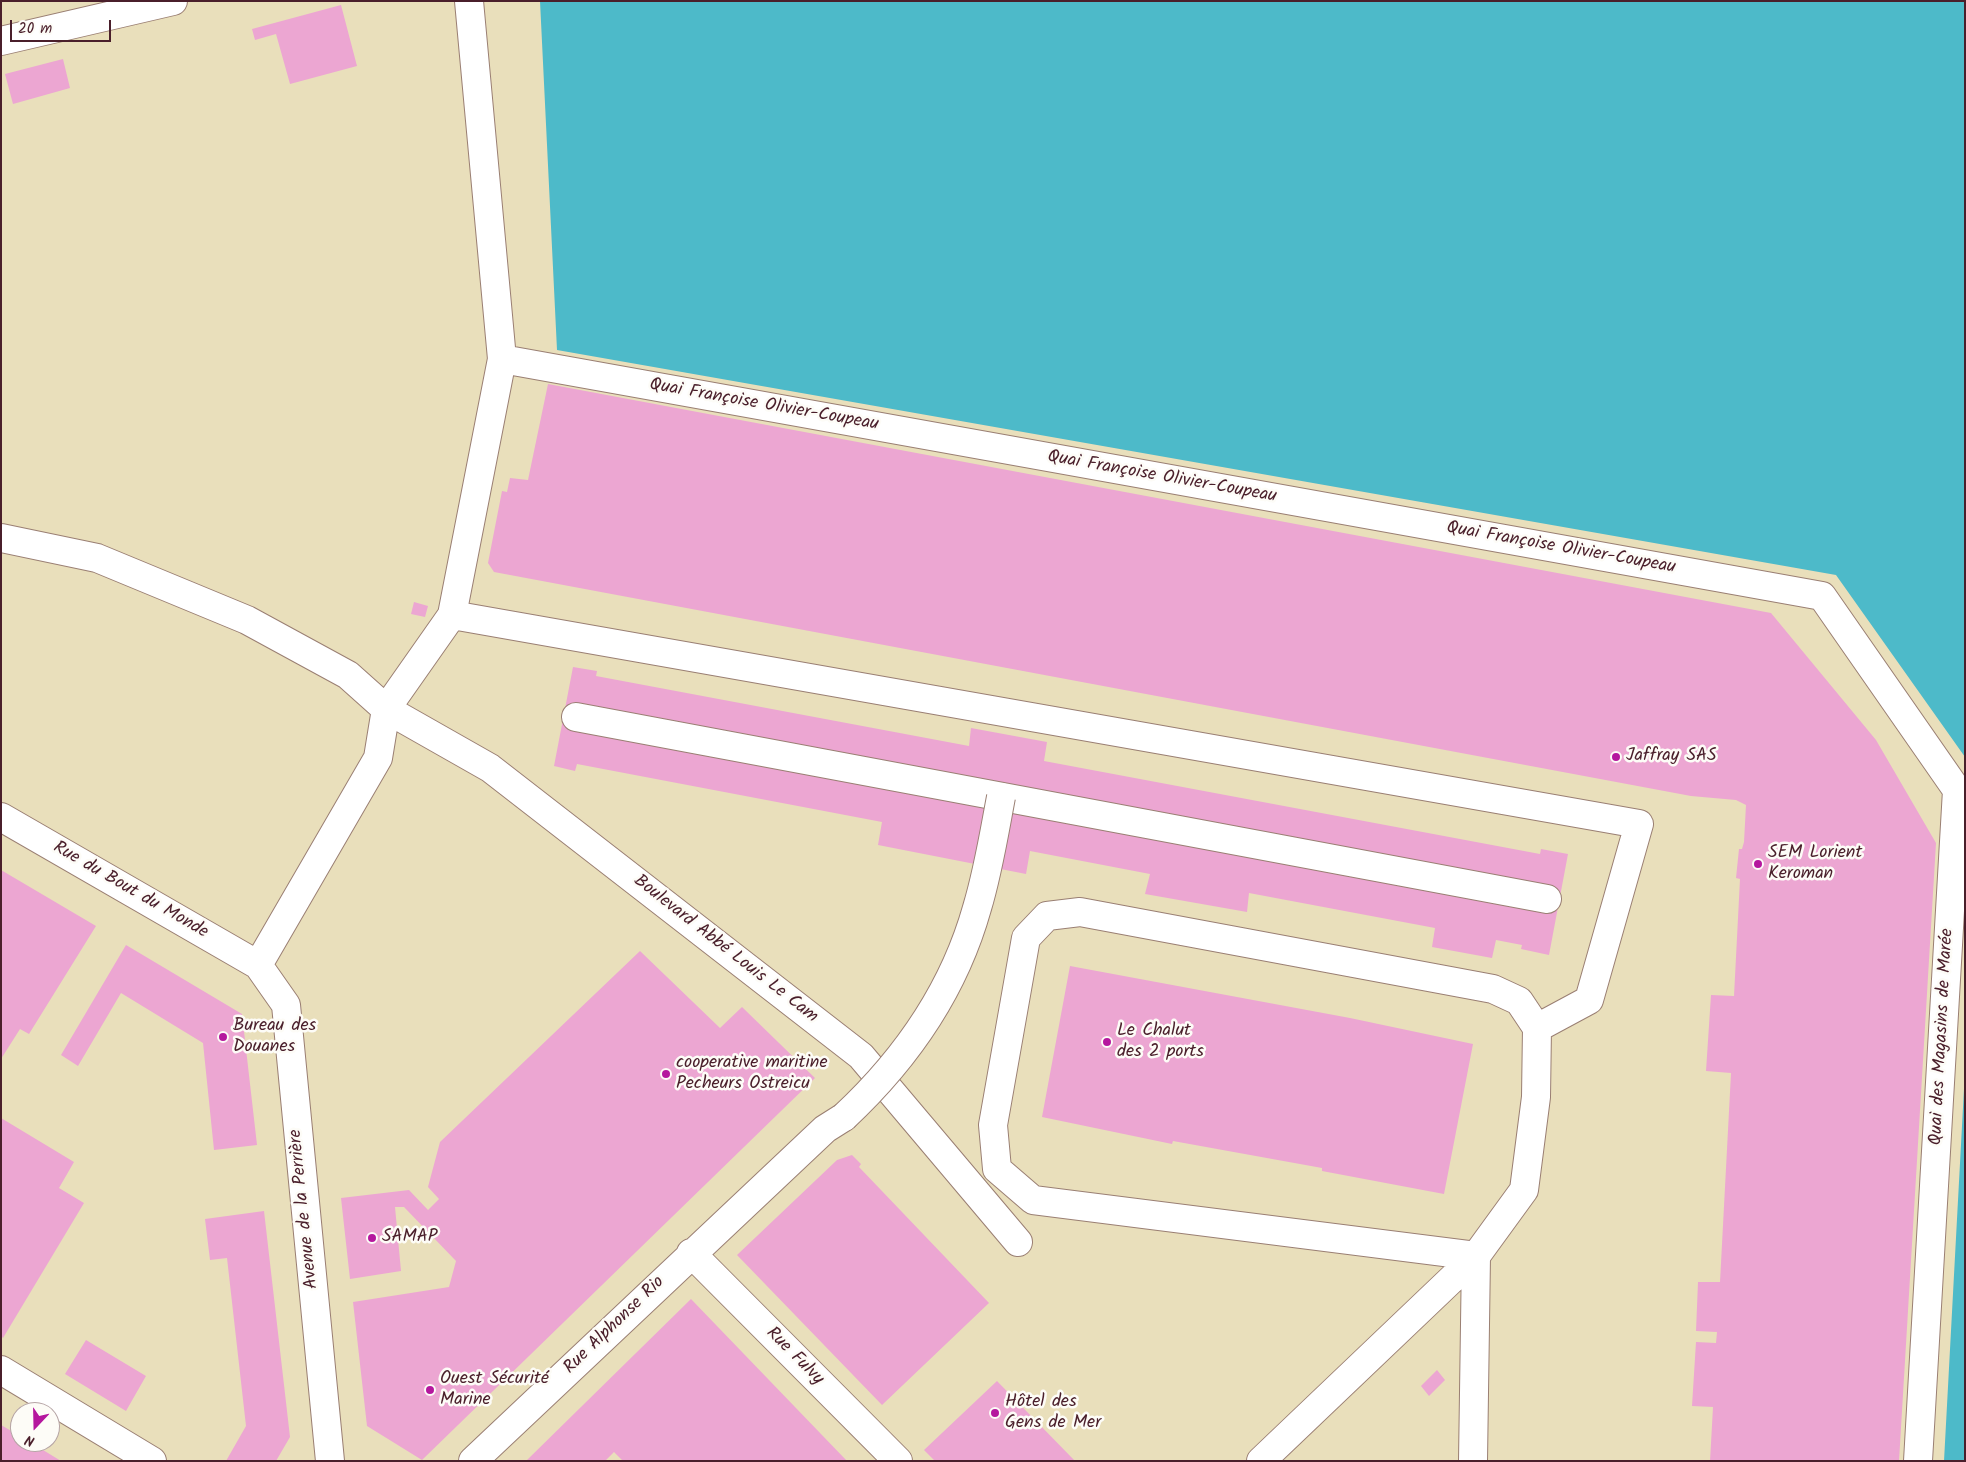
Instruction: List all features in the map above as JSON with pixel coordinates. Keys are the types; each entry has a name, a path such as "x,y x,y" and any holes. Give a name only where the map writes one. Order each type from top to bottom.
{"street":[{"path":"1,41 173,1"},
{"path":"258,965 378,758 386,709 452,615 502,359 469,1"},
{"name":"Quai Françoise Olivier-Coupeau","path":"502,359 1822,596"},
{"name":"Boulevard Abbé Louis Le Cam","path":"1,538 97,558 247,620 348,675 386,709 490,768 861,1056 1018,1242"},
{"name":"Quai des Magasins de Marée","path":"1822,596 1957,790 1918,1461"},
{"path":"452,615 1640,824 1589,1000 1537,1028"},
{"path":"576,717 1547,899"},
{"name":"Rue Alphonse Rio","path":"473,1461 691,1253 825,1129 844,1117 873,1090 895,1064 923,1026 939,997 977,910 986,874 1000,797"},
{"name":"Rue du Bout du Monde","path":"1,817 258,965"},
{"path":"1261,1461 1476,1256 1524,1190 1536,1097 1537,1028 1519,1001 1493,990 1080,912 1047,916 1026,938 993,1125 997,1169 1033,1200 1476,1256"},
{"name":"Avenue de la Perrière","path":"258,965 286,1005 330,1461"},
{"name":"Rue Fulvy","path":"691,1253 898,1461"},
{"path":"1473,1461 1476,1256"},
{"path":"1,1370 152,1461"}],"water":[{"path":"540,1 1965,1 1965,757 1836,575 557,350"},
{"path":"1965,1070 1965,1461 1944,1461"}],"building":[{"path":"341,5 357,66 290,84 276,34 255,40 252,29"},
{"path":"63,59 70,88 13,104 5,74"},
{"path":"548,384 1771,613 1876,740 1936,843 1899,1461 1710,1461 1713,1407 1692,1406 1696,1342 1716,1343 1717,1332 1696,1331 1698,1282 1720,1282 1731,1073 1706,1071 1711,995 1734,996 1740,879 1736,878 1739,849 1742,849 1744,842 1746,805 1736,800 1691,796 494,572 488,563 502,491 507,492 510,478 528,480"},
{"path":"414,602 428,606 425,617 411,614"},
{"path":"573,667 597,671 596,676 969,746 971,728 1047,742 1044,761 1540,854 1541,849 1568,854 1549,955 1521,949 1522,945 1496,940 1492,958 1432,947 1435,928 1249,893 1247,912 1145,894 1150,874 1030,851 1026,874 878,845 882,822 577,764 575,771 554,766"},
{"path":"1,870 96,926 29,1034 20,1029 1,1059"},
{"path":"126,945 242,1014 257,1145 214,1150 203,1043 121,993 78,1066 61,1055"},
{"path":"640,951 720,1028 742,1007 815,1078 422,1460 367,1426 353,1302 449,1287 456,1261 404,1207 395,1207 401,1271 350,1279 341,1198 409,1190 428,1210 439,1199 428,1187 440,1142"},
{"path":"1070,966 1350,1018 1473,1044 1444,1194 1322,1171 1322,1168 1173,1141 1172,1144 1042,1117"},
{"path":"1,1118 74,1162 59,1188 84,1203 3,1338 1,1336"},
{"path":"852,1155 861,1164 859,1167 989,1303 882,1405 737,1255 837,1160"},
{"path":"264,1211 290,1437 276,1461 226,1461 246,1426 227,1258 210,1260 205,1219"},
{"path":"691,1299 847,1461 623,1461 614,1452 605,1461 526,1461"},
{"path":"86,1340 146,1376 126,1411 65,1374"},
{"path":"1437,1370 1445,1380 1429,1396 1421,1386"},
{"name":"Hôtel des Gens de Mer","path":"997,1381 1075,1461 935,1461 924,1450"},
{"path":"1,1425 10,1430 10,1452 46,1452 61,1461 1,1461"}],"place":[{"name":"Jaffray SAS","path":"1616,757"},
{"name":"SEM Lorient Keroman","path":"1758,864"},
{"name":"Bureau des Douanes","path":"223,1037"},
{"name":"Le Chalut des 2 ports","path":"1107,1042"},
{"name":"cooperative maritine Pecheurs Ostreicu","path":"666,1074"},
{"name":"SAMAP","path":"372,1238"},
{"name":"Ouest Sécurité Marine","path":"430,1390"},
{"name":"Hôtel des Gens de Mer","path":"995,1413"}]}
